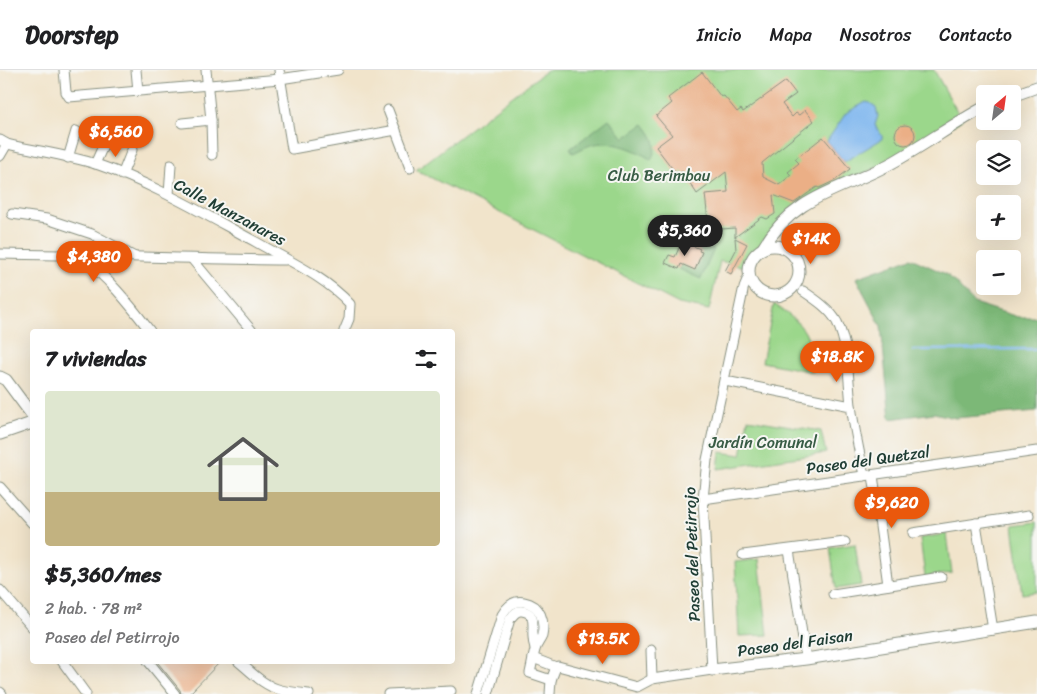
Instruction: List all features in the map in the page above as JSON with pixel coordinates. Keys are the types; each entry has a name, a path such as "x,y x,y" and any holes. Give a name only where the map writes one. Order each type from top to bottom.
{"street":[{"path":"64,70 67,95 69,97 207,85 280,74 338,70"},
{"path":"136,70 138,91"},
{"path":"206,70 212,120 212,155"},
{"path":"280,74 292,149 396,130"},
{"path":"1021,93 1037,87"},
{"path":"388,110 410,168"},
{"path":"800,288 780,295 770,296 760,291 752,283 749,274 750,262 754,256 763,248 770,236 799,207 896,161 976,112"},
{"path":"182,123 212,120"},
{"path":"68,158 76,132"},
{"path":"95,164 108,135"},
{"path":"0,156 4,142"},
{"name":"Calle Manzanares","path":"4,142 95,164 122,175 168,195 288,260 337,290 350,304 349,319 345,329"},
{"path":"122,175 132,150"},
{"path":"168,195 171,165"},
{"path":"12,214 47,219 92,234 136,257"},
{"path":"763,248 772,246 782,247 790,252 796,260 799,269 800,288 818,302 836,321 841,332 846,355 851,406 868,476 888,586"},
{"path":"0,254 78,254 192,259 288,260"},
{"path":"78,254 97,268 124,296 149,329"},
{"path":"192,259 250,329"},
{"name":"Paseo del Petirrojo","path":"712,670 703,499 707,460 743,289 749,274"},
{"path":"0,377 6,380 30,412"},
{"path":"725,380 851,406"},
{"path":"0,434 30,424"},
{"name":"Paseo del Quetzal","path":"703,499 1037,451"},
{"path":"0,487 30,521"},
{"path":"913,533 1029,515"},
{"path":"976,523 994,630"},
{"path":"743,555 845,542"},
{"path":"789,550 806,658"},
{"path":"833,594 941,577"},
{"path":"0,590 30,625"},
{"path":"478,694 502,615 506,608 513,603 530,604 536,607 540,613 542,636 535,648"},
{"path":"488,694 510,619 519,611 525,611 531,615 534,621 533,636 535,648 530,673 552,680"},
{"name":"Paseo del Faisan","path":"534,658 637,691 652,679 806,658 1037,622"},
{"path":"651,650 652,679"},
{"path":"64,664 86,694"},
{"path":"150,664 175,694"},
{"path":"241,664 270,686 280,690 309,694"},
{"path":"550,694 552,680 558,666"},
{"path":"388,694 451,691"}],"green space":[{"name":"Club Berimbau","path":"547,70 934,70 962,120 898,158 822,192 750,253 745,267 720,261 709,310 679,304 416,170"},
{"path":"609,119 624,138 644,124 655,145 651,160 632,149 609,143 587,146 573,153 570,149"},
{"path":"685,233 714,249 701,279 679,269 681,264 702,252 699,251 700,249 682,241"},
{"path":"911,258 948,275 974,303 1018,317 1037,317 1037,411 955,418 934,413 890,419 881,326 856,278"},
{"path":"774,304 793,318 805,332 809,340 813,359 813,372 762,362"},
{"name":"Jardín Comunal","path":"748,419 821,431 826,453 718,469 720,452 741,455"},
{"path":"1037,522 1037,592 1022,594 1013,525"},
{"path":"947,534 952,573 925,577 920,538"},
{"path":"855,544 861,585 836,589 830,548"},
{"path":"759,559 768,635 739,636 735,562"}],"water":[{"path":"866,102 876,107 878,116 875,125 882,139 844,162 827,141 846,113"}],"building":[{"path":"702,72 721,97 724,96 737,112 741,109 743,112 786,81 796,94 782,104 792,117 796,113 799,115 805,110 814,121 762,163 763,177 779,185 791,175 788,172 799,163 795,159 823,137 850,169 834,181 819,188 817,187 794,203 773,195 775,214 767,219 762,217 735,237 735,228 709,230 705,194 728,192 726,172 697,194 682,171 678,176 656,147 672,135 656,116 672,103 668,98"},
{"path":"905,125 912,128 915,135 912,142 905,145 898,142 895,135 898,128"},
{"path":"735,238 747,244 731,274 725,271 736,250"},
{"path":"682,241 700,249 699,251 702,252 695,270 681,264 679,269 665,263 669,255 675,257"},
{"path":"159,664 218,664 189,694 181,694 180,690"}],"waterway":[{"path":"913,350 1037,349"}]}
